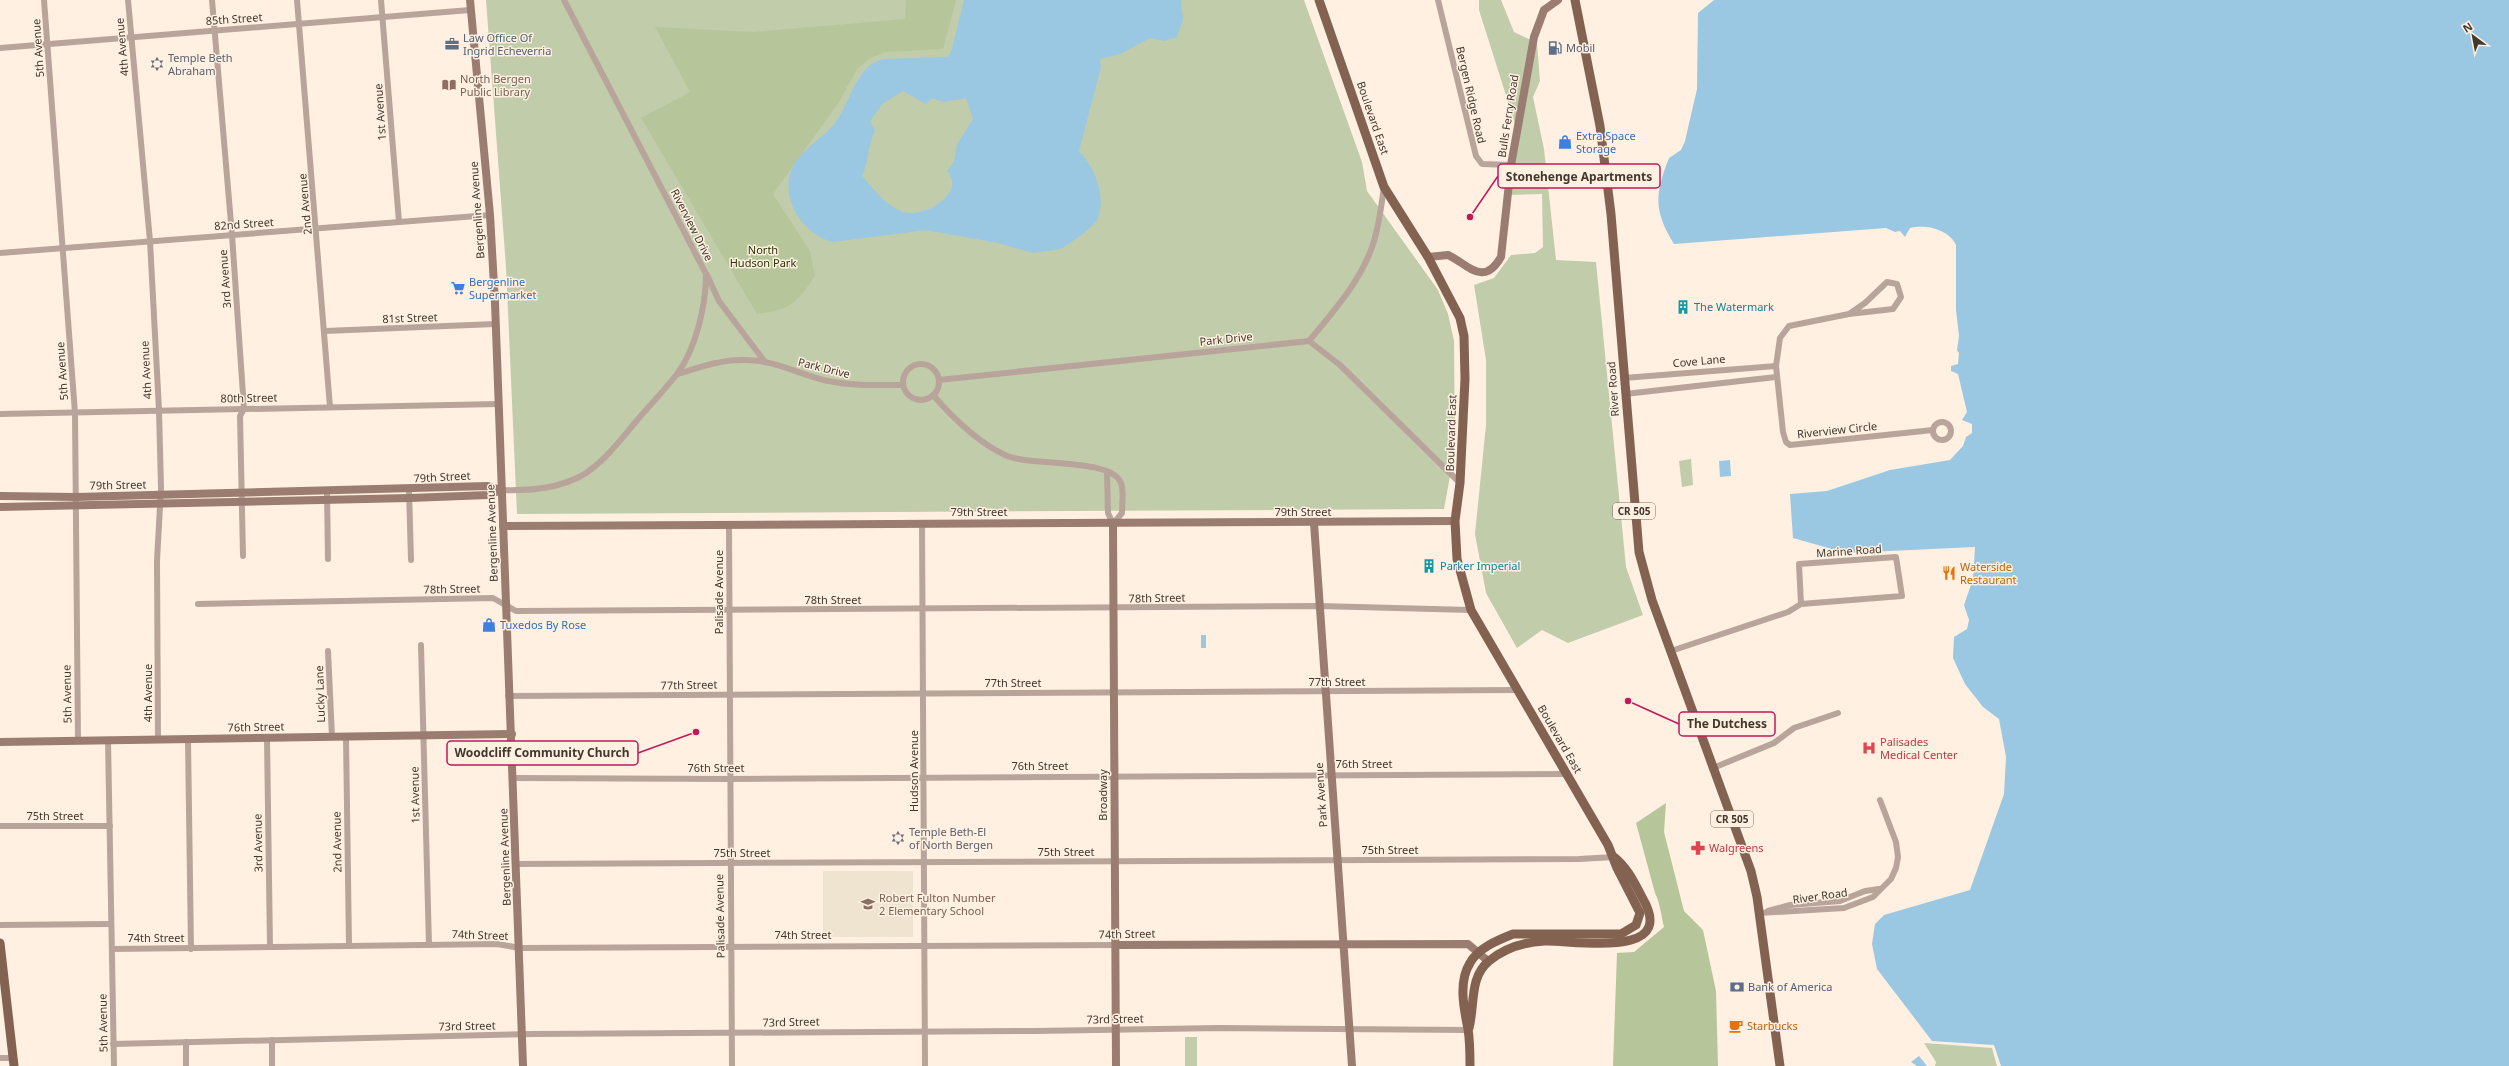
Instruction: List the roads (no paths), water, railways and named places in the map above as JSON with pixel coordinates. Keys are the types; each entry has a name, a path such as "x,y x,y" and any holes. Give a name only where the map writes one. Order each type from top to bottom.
{"main road":[{"name":"Boulevard East","path":"1319,0 1384,187 1428,257 1456,307 1464,336 1465,379 1460,483 1455,521 1457,559 1471,610 1513,680 1614,857 1617,868 1638,908 1639,919 1632,929 1621,934 1612,935 1544,932 1513,934 1497,941 1479,952 1470,962 1465,974 1464,1014 1468,1030 1470,1066"},
{"name":"River Road","path":"1575,0 1600,126 1611,214 1639,552 1648,588 1751,871 1759,913 1780,1066"},
{"name":"Boulevard East","path":"1468,1030 1474,1007 1475,983 1480,969 1488,961 1516,945 1545,941 1618,943 1638,938 1648,928 1650,913 1624,864 1614,857"},
{"path":"0,944 13,1062"}],"street":[{"name":"5th Avenue","path":"44,0 75,413 78,741"},
{"name":"4th Avenue","path":"128,0 150,241 159,410 160,495 157,561 158,740"},
{"name":"3rd Avenue","path":"212,0 232,234 244,409 240,416 243,556"},
{"name":"2nd Avenue","path":"297,0 317,228 330,406"},
{"name":"1st Avenue","path":"381,0 399,222"},
{"name":"Bergenline Avenue","path":"470,0 490,215 496,324 508,696 512,734 523,1066"},
{"name":"Riverview Drive","path":"501,490 541,489 568,481 589,470 612,450 678,374 704,310 706,274 564,0"},
{"name":"Bergen Ridge Road","path":"1438,0 1476,156 1482,164 1512,165"},
{"name":"Bulls Ferry Road","path":"1428,257 1448,255 1475,272 1482,272 1493,267 1501,257 1512,165 1534,37 1544,10 1558,0"},
{"name":"85th Street","path":"0,48 470,10"},
{"path":"1384,187 1377,231 1365,263 1342,299 1309,341 1340,365 1460,483"},
{"name":"82nd Street","path":"0,253 490,215"},
{"path":"706,274 720,301 765,362"},
{"path":"1625,394 1776,377 1780,338 1789,326 1849,314 1893,309 1901,297 1897,284 1888,282 1865,303 1849,314"},
{"name":"81st Street","path":"325,331 496,324"},
{"name":"Park Drive","path":"939,380 1309,341"},
{"name":"Park Drive","path":"678,374 722,361 747,360 765,362 827,381 851,385 903,384"},
{"path":"919,364 924,364 934,370 939,380 939,386 933,395 917,399 908,394 903,384 909,369 919,364"},
{"name":"Cove Lane","path":"1624,378 1776,366"},
{"name":"Riverview Circle","path":"1776,377 1783,432 1786,442 1790,445 1933,430"},
{"path":"933,395 977,438 1006,456 1026,460 1085,465 1107,472 1117,478 1122,487 1122,513 1113,524 1108,513 1107,472"},
{"name":"80th Street","path":"0,414 330,406 498,404"},
{"name":"79th Street","path":"0,496 76,497 327,491 488,495 501,490"},
{"path":"327,491 328,559"},
{"path":"409,494 411,560"},
{"name":"79th Street","path":"0,507 242,504 409,494"},
{"name":"79th Street","path":"503,526 1113,524 1455,521"},
{"name":"Park Avenue","path":"1314,522 1336,860 1352,1066"},
{"name":"Hudson Avenue","path":"922,524 925,1066"},
{"name":"Broadway","path":"1113,524 1116,1066"},
{"name":"Palisade Avenue","path":"729,525 732,1066"},
{"name":"Marine Road","path":"1671,651 1788,612 1801,604 1902,596 1896,557 1799,564 1801,604"},
{"name":"78th Street","path":"198,604 493,598 516,612 1319,606 1471,610"},
{"name":"1st Avenue","path":"421,645 429,945"},
{"name":"Lucky Lane","path":"328,651 332,737"},
{"name":"77th Street","path":"508,696 1518,690"},
{"path":"1713,768 1774,744 1794,728 1838,713"},
{"name":"76th Street","path":"0,742 512,734"},
{"name":"2nd Avenue","path":"346,737 349,946"},
{"name":"3rd Avenue","path":"267,738 270,948"},
{"name":"5th Avenue","path":"108,740 114,1066"},
{"path":"188,740 191,949"},
{"name":"76th Street","path":"513,778 730,779 1567,774"},
{"name":"River Road","path":"1759,913 1790,905 1840,901 1879,889 1891,879 1896,868 1898,857 1896,842 1880,800"},
{"name":"75th Street","path":"0,826 110,826"},
{"name":"75th Street","path":"517,864 1579,859 1614,857"},
{"path":"0,925 111,924"},
{"name":"74th Street","path":"112,949 497,944 520,948 1468,944 1488,961"},
{"name":"73rd Street","path":"113,1044 522,1035 924,1030 1468,1030"},
{"path":"272,1040 272,1066"},
{"path":"186,1042 186,1066"},
{"path":"0,1058 13,1062"}],"water":[{"path":"964,0 1181,0 1183,19 1177,37 1164,41 1150,38 1120,54 1100,59 1101,67 1079,151 1090,166 1098,183 1101,202 1100,212 1097,221 1083,234 1061,249 1033,253 998,243 925,230 833,242 821,238 811,231 795,210 790,198 788,186 790,173 800,156 835,123 854,86 866,69 883,59 948,57 952,49","holes":["903,91 926,104 932,98 943,102 966,98 973,119 957,144 954,162 947,171 952,179 952,187 948,195 942,201 924,211 907,213 900,211 888,203 862,176 872,137 875,131 870,121 882,104"]},
{"path":"1714,0 2509,0 2509,1066 2001,1066 1994,1045 1932,1041 1877,969 1872,944 1875,924 1884,915 1970,890 2004,794 2006,757 1999,719 1983,707 1965,684 1953,658 1954,637 1967,629 1969,620 1964,605 1973,579 1975,547 1846,553 1793,538 1790,494 1827,491 1890,470 1950,460 1963,446 1966,437 1972,433 1972,424 1962,420 1967,412 1958,374 1951,371 1951,366 1958,364 1959,353 1957,350 1959,336 1956,310 1956,245 1948,235 1929,227 1910,228 1905,237 1900,231 1895,232 1886,228 1674,244 1662,221 1659,211 1659,192 1669,158 1681,150 1685,141 1697,89 1698,13"},
{"path":"1730,460 1731,476 1720,477 1719,461"},
{"path":"1201,635 1206,635 1206,648 1201,648"},
{"path":"1919,1056 1927,1066 1917,1066 1911,1062"}],"place":[{"name":"Law Office Of Ingrid Echeverria","path":"452,44"},
{"name":"Mobil","path":"1555,48"},
{"name":"Temple Beth Abraham","path":"157,64"},
{"name":"North Bergen Public Library","path":"449,85"},
{"name":"Extra Space Storage","path":"1565,142"},
{"name":"Stonehenge Apartments","path":"1470,217"},
{"name":"Bergenline Supermarket","path":"458,288"},
{"name":"The Watermark","path":"1683,307"},
{"name":"Parker Imperial","path":"1429,566"},
{"name":"Waterside Restaurant","path":"1949,573"},
{"name":"Tuxedos By Rose","path":"489,625"},
{"name":"The Dutchess","path":"1628,701"},
{"name":"Woodcliff Community Church","path":"696,732"},
{"name":"Palisades Medical Center","path":"1869,748"},
{"name":"Temple Beth-El of North Bergen","path":"898,838"},
{"name":"Walgreens","path":"1698,848"},
{"name":"Robert Fulton Number 2 Elementary School","path":"868,904"},
{"name":"Bank of America","path":"1737,987"},
{"name":"Starbucks","path":"1736,1026"}],"park label":[{"name":"North Hudson Park","path":"763,256"}]}
